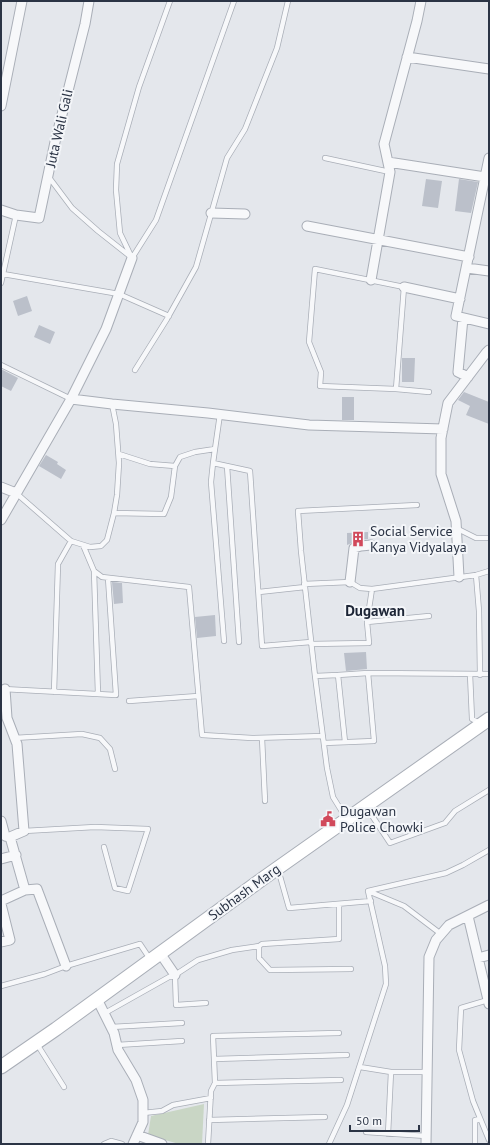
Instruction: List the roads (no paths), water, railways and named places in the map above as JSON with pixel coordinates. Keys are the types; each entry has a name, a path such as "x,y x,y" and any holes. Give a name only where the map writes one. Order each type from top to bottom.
{"main road":[{"name":"Subhash Marg","path":"1,1067 277,868 485,722"}],"street":[{"path":"1,106 22,1"},
{"name":"Juta Wali Gali","path":"1,210 16,215 40,218 55,142 85,24 89,1"},
{"path":"371,280 390,172 384,144 421,1"},
{"path":"407,57 489,68"},
{"path":"489,158 456,316 489,324"},
{"path":"388,162 485,177"},
{"path":"211,212 245,214"},
{"path":"307,226 469,257"},
{"path":"1,520 71,399 106,329 132,258"},
{"path":"467,268 489,271"},
{"path":"404,287 460,298"},
{"path":"463,318 458,372 468,376"},
{"path":"459,577 456,521 441,474 441,438 448,403 489,350"},
{"path":"71,399 220,414 309,426 443,429"},
{"path":"1,487 16,493"},
{"path":"350,582 354,548 371,545"},
{"path":"1,821 5,836 10,837 24,831 17,744 7,718 3,689"},
{"path":"10,837 25,890"},
{"path":"1,859 16,855"},
{"path":"1,942 10,940 2,915 1,902 25,890 37,889 66,966"},
{"path":"426,1140 429,957 436,940 449,925 489,906"},
{"path":"468,916 488,1002"},
{"path":"478,958 489,955"},
{"path":"155,956 174,975"},
{"path":"97,998 114,1033 118,1050 136,1080 143,1100 143,1122 134,1144"},
{"path":"137,1135 162,1144"}],"lane":[{"path":"132,258 120,233 116,190 117,164 140,87 170,1"},
{"path":"132,258 156,220 234,1"},
{"path":"134,370 169,316 196,267 227,158 245,129 277,48 288,1"},
{"path":"325,158 390,172"},
{"path":"48,176 72,208 132,258"},
{"path":"1,283 16,215"},
{"path":"396,389 404,287 314,269 309,342 321,372 320,386 429,392"},
{"path":"3,274 118,294 169,316"},
{"path":"1,365 71,399"},
{"path":"16,493 71,542 90,547 101,546 107,540 117,495 119,454 112,404"},
{"path":"220,414 211,482 224,641"},
{"path":"114,513 164,514 171,496 175,466 180,457 195,452 215,449"},
{"path":"119,454 150,464 175,466"},
{"path":"213,463 250,471 262,646 311,643 369,643 368,622 372,589"},
{"path":"227,466 239,642"},
{"path":"347,820 333,797 327,768 311,643 298,511 417,505"},
{"path":"456,528 476,538 489,538"},
{"path":"54,692 58,564 71,542"},
{"path":"83,545 94,571 98,694"},
{"path":"94,571 102,577 189,587 202,735 262,738 323,736"},
{"path":"259,592 305,585 350,582 360,588 372,589 476,575 489,571"},
{"path":"476,575 479,610 480,675"},
{"path":"3,689 116,695 108,578"},
{"path":"368,622 429,616"},
{"path":"315,676 368,673 489,674"},
{"path":"324,742 374,741 368,673"},
{"path":"470,674 472,719 485,722"},
{"path":"338,675 345,742"},
{"path":"129,701 198,696"},
{"path":"14,738 82,734 100,738 110,749 115,770"},
{"path":"262,738 265,801"},
{"path":"366,806 390,843 445,823 455,811 489,790"},
{"path":"24,831 95,827 148,830 128,891 115,888 104,847"},
{"path":"368,891 446,873 489,850"},
{"path":"277,868 289,908 371,901"},
{"path":"329,1144 347,1105 386,984 385,966 368,891"},
{"path":"368,891 404,906 441,934"},
{"path":"104,1014 198,960 232,950 259,946 262,944 339,939 339,904"},
{"path":"1,986 46,974 66,966 140,944 155,956"},
{"path":"259,946 259,958 270,970 351,969"},
{"path":"174,975 176,1005 206,1002"},
{"path":"488,1002 461,1008 458,1050 473,1101 489,1140"},
{"path":"111,1027 182,1023"},
{"path":"208,1144 211,1091 215,1083 214,1036 339,1033"},
{"path":"117,1046 182,1041"},
{"path":"36,1042 64,1087"},
{"path":"214,1059 347,1055"},
{"path":"360,1068 391,1072 427,1072"},
{"path":"388,1134 391,1072"},
{"path":"215,1083 341,1080"},
{"path":"143,1113 162,1111 173,1105 211,1098"},
{"path":"209,1120 325,1117"},
{"path":"475,1144 474,1120 480,1119"},
{"path":"366,1132 426,1140"},
{"path":"104,1144 111,1141 122,1144"}],"place":[{"name":"Social Service Kanya Vidyalaya","path":"358,539"},
{"name":"Dugawan Police Chowki","path":"328,819"}],"district":[{"name":"Dugawan","path":"375,611"}]}
